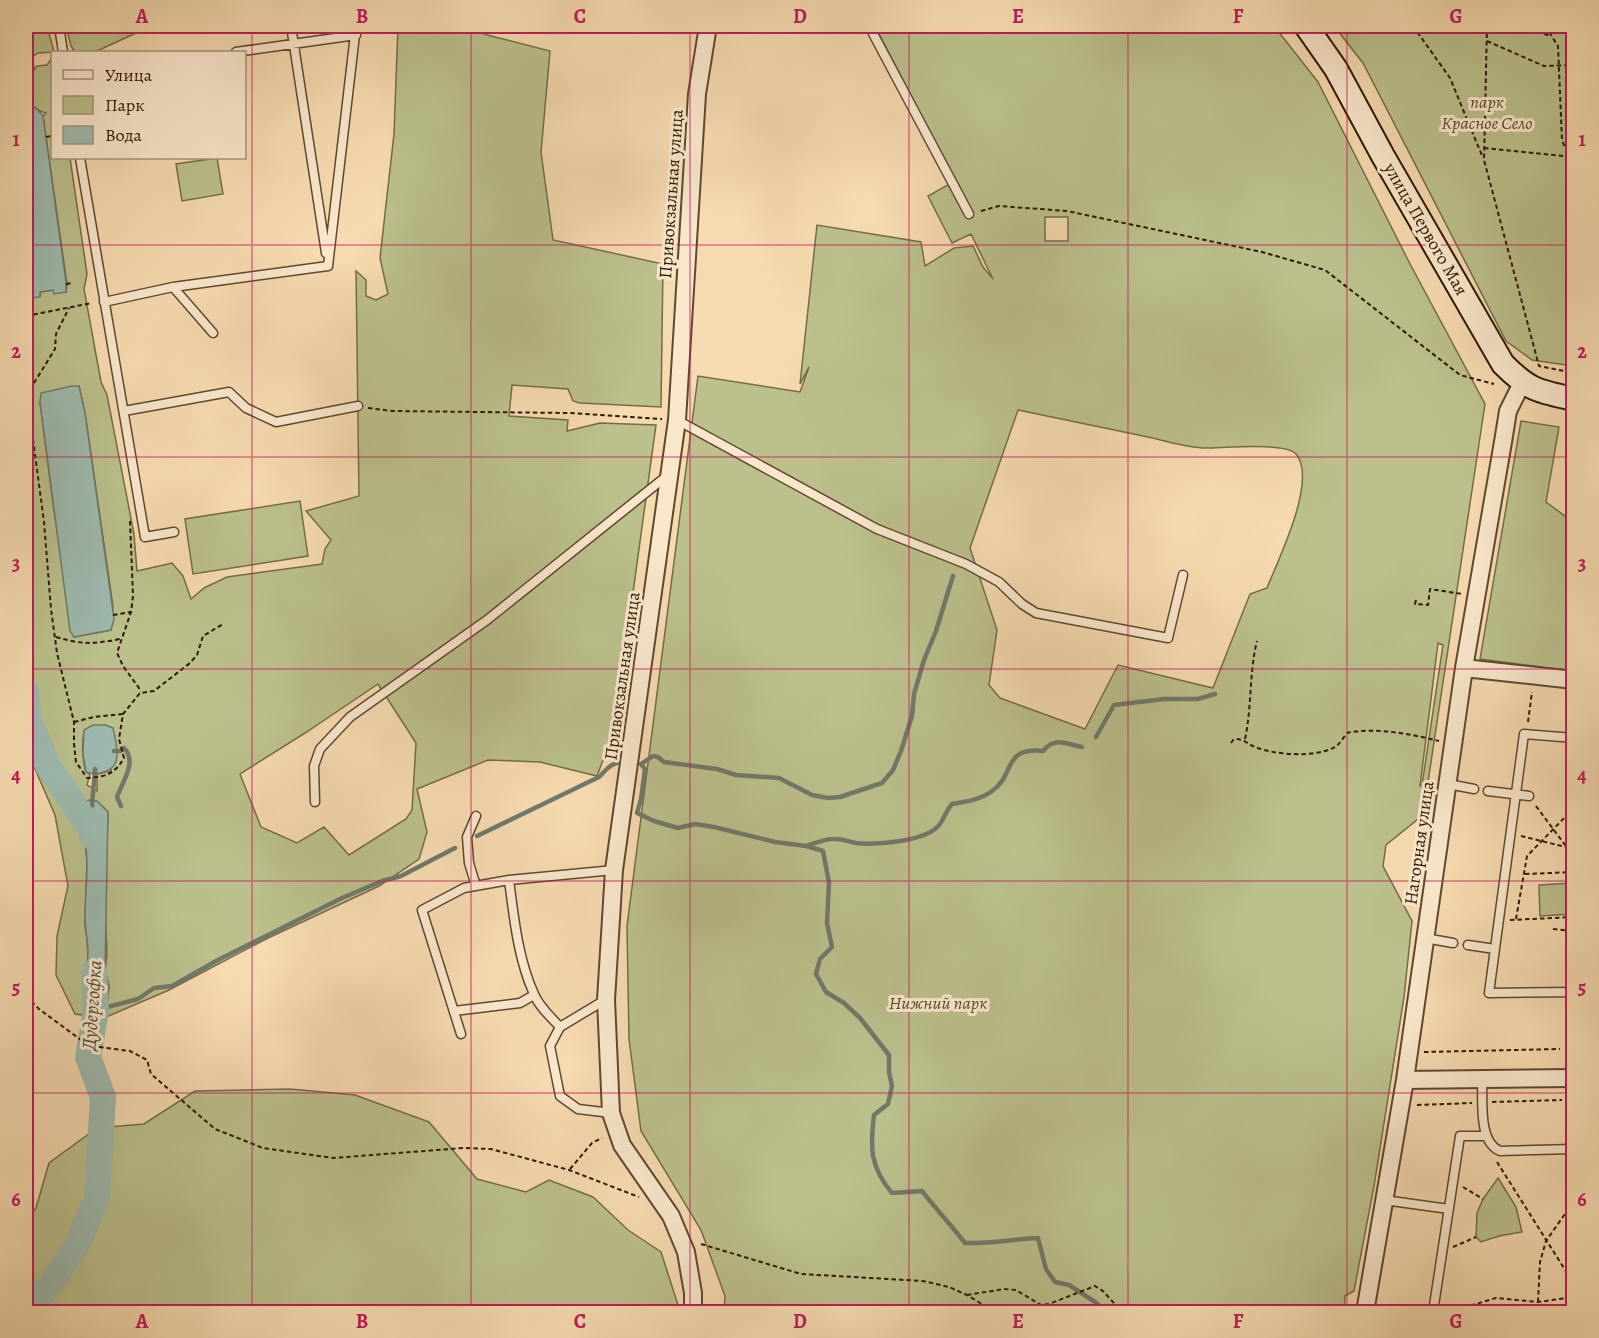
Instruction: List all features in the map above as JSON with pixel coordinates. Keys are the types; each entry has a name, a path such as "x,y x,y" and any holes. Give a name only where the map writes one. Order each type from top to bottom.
{"main road":[{"name":"улица Первого Мая","path":"1306,26 1336,69 1383,156 1503,364 1522,383 1540,392 1574,399"}],"street":[{"name":"Привокзальная улица","path":"693,1312 693,1293 686,1252 671,1216 622,1145 610,1113 606,1000 614,870 677,420 697,94 708,26"},
{"name":"Нагорная улица","path":"1365,1311 1405,1080 1464,668 1508,411 1522,383"},
{"path":"1464,668 1574,680"},
{"path":"1405,1080 1573,1078"}],"lane":[{"path":"59,26 63,51"},
{"path":"291,26 328,266"},
{"path":"869,26 969,214"},
{"path":"242,51 356,30 328,266"},
{"path":"80,159 145,537 174,532"},
{"path":"104,302 173,287 328,266"},
{"path":"173,287 213,333"},
{"path":"124,411 229,392 246,408 276,422 358,406"},
{"path":"677,420 877,530 966,564 999,582 1022,604 1036,613 1168,638 1183,575"},
{"path":"315,802 314,766 320,749 351,717 488,620 670,474"},
{"path":"1572,1049 1573,992 1489,993 1524,734 1574,738"},
{"path":"1448,784 1474,789"},
{"path":"1488,791 1529,796"},
{"path":"476,816 467,837 476,886"},
{"path":"461,1034 422,910 464,888 509,880 614,870"},
{"path":"509,880 516,938 534,995 560,1027"},
{"path":"1425,938 1453,943"},
{"path":"1468,945 1495,949"},
{"path":"454,1011 520,1003 534,995"},
{"path":"606,1000 560,1027 550,1046 560,1096 578,1109 610,1113"},
{"path":"1573,1078 1573,1100"},
{"path":"1482,1080 1485,1136 1489,1144 1500,1151 1574,1149"},
{"path":"1433,1312 1460,1136 1485,1136"},
{"path":"1384,1200 1449,1209"},
{"path":"1365,1311 1394,1312"}],"path":[{"path":"1413,26 1450,78 1484,160 1539,366 1574,373"},
{"path":"1484,160 1487,26"},
{"path":"1523,26 1552,37"},
{"path":"1545,26 1558,46 1562,141 1574,164"},
{"path":"1487,41 1544,66 1574,65"},
{"path":"46,137 51,136"},
{"path":"1484,148 1574,157"},
{"path":"969,214 999,206 1067,211 1262,252 1325,270 1460,375 1494,384"},
{"path":"66,284 73,283"},
{"path":"26,316 104,302"},
{"path":"34,383 55,349 56,333 69,308"},
{"path":"26,387 44,522 51,609 59,668 74,722 76,762 87,778 100,777 115,771 124,758 119,739 123,714 140,693 154,691 190,663 196,655 203,636 223,624"},
{"path":"358,406 392,411 570,413 677,420"},
{"path":"140,693 117,653 131,612 133,596 129,522 133,512 141,510"},
{"path":"1416,600 1415,604 1428,605 1430,589 1456,593"},
{"path":"113,615 131,612"},
{"path":"56,637 89,645 121,639"},
{"path":"1245,740 1249,721 1253,657 1257,641"},
{"path":"1527,734 1533,683"},
{"path":"74,722 123,714"},
{"path":"1231,742 1234,739 1245,740 1253,746 1294,754 1316,752 1337,746 1347,734 1356,732 1412,735 1453,746"},
{"path":"1529,796 1574,857"},
{"path":"1516,920 1527,856 1574,808"},
{"path":"1524,836 1574,849"},
{"path":"1524,874 1574,872"},
{"path":"1508,920 1573,917 1574,936"},
{"path":"1553,929 1573,931"},
{"path":"26,996 39,1009 81,1040 99,1047 130,1051 147,1060 151,1074 215,1129 263,1148 333,1158 463,1148 491,1149 569,1170 645,1199"},
{"path":"1437,1052 1572,1049"},
{"path":"569,1170 592,1143 616,1132"},
{"path":"1493,1155 1574,1284"},
{"path":"1453,1181 1483,1198"},
{"path":"1538,1302 1540,1262 1546,1240 1574,1201"},
{"path":"1443,1252 1476,1237"},
{"path":"701,1244 801,1274 923,1281 949,1287 995,1312"},
{"path":"966,1295 1004,1289 1016,1290 1041,1305 1095,1286 1103,1291 1122,1312"},
{"path":"1449,1312 1496,1299 1538,1302 1574,1298"}],"green space":[{"path":"26,26 47,26 54,51 33,56 34,70 37,66 47,65 51,59 51,159 70,159 87,274 84,289 101,382 107,395 134,534 137,571 172,563 183,576 191,599 204,588 227,577 322,564 325,549 331,540 306,511 359,496 356,271 366,280 366,296 376,300 388,294 380,258 394,134 398,26 467,26 487,35 550,51 541,152 553,240 663,264 661,407 580,403 573,401 568,389 512,385 509,416 568,420 567,431 600,423 656,425 614,731 597,776 540,762 488,760 417,789 427,832 419,859 379,886 266,939 169,990 104,1018 75,1014 56,975 57,936 68,886 55,815 26,748 26,617 32,615 28,595 30,573 26,512 26,297 40,296 40,292 54,290 66,292 67,284 43,116 46,113 28,102 26,104","holes":["79,386 85,413 113,606 111,630 74,637 40,402","378,684 416,743 412,810 406,819 349,855 324,827 297,843 261,827 240,774","105,725 113,728 115,741 111,771 97,774 97,791 87,785 90,774 86,772 84,762 84,731","103,807 108,812 105,904 107,954 105,971 109,986 107,1004 84,1003 88,955 85,927 87,860 83,827"]},
{"path":"66,26 151,26 97,51 74,51"},
{"name":"Нижний парк","path":"875,26 1274,26 1318,82 1409,262 1485,404 1423,815 1386,845 1383,866 1412,921 1404,997 1374,1186 1354,1291 1345,1296 1344,1312 724,1312 725,1296 701,1230 641,1131 629,1039 627,926 698,376 800,392 809,367 800,384 817,225 921,242 925,266 954,248 973,246 983,267 993,279 971,234 952,243 928,196 955,181","holes":["1045,217 1068,217 1068,241 1045,241","1018,410 1192,447 1280,448 1296,454 1302,466 1299,500 1287,540 1267,588 1250,594 1213,688 1118,665 1085,729 1000,698 989,685 997,630 970,548","1438,643 1443,645 1422,785 1420,786"]},
{"name":"парк Красное Село","path":"1334,26 1573,26 1573,366 1532,360 1506,341 1363,63"},
{"path":"217,159 223,194 182,201 176,164"},
{"path":"1521,421 1559,427 1546,502 1573,522 1573,671 1480,659"},
{"path":"300,501 308,556 193,574 185,519"},
{"path":"1573,883 1573,914 1540,916 1539,885"},
{"path":"290,1089 355,1095 429,1122 477,1179 526,1192 549,1180 593,1197 628,1230 661,1252 679,1312 26,1312 26,1221 36,1208 49,1163 97,1128 144,1124 195,1091"},
{"path":"1498,1178 1516,1207 1522,1232 1481,1242 1476,1237 1477,1213 1483,1199"}],"water":[{"path":"26,102 43,116 66,292 54,294 53,290 40,292 40,297 26,298"},
{"path":"79,386 85,413 114,619 111,630 74,637 70,631 40,402 41,393"},
{"path":"93,725 113,728 117,750 113,767 108,771 95,774 86,772 83,754 84,730"},
{"path":"89,800 97,801 108,812 105,971 109,986 107,1005 98,1007 84,1003 88,953 85,916 87,863 84,837 74,813 77,804"}],"waterway":[{"path":"953,576 936,631 924,660 914,694 912,716 901,751 893,770 882,783 840,797 828,798 812,795 779,778 736,775 717,769 664,762 653,756 641,764 645,769 637,813 678,828 695,824 714,827 823,851 829,883 827,923 832,947 820,959 816,974 826,992 844,1003 860,1018 889,1055 892,1086 888,1104 874,1115 872,1137 873,1157 885,1184 892,1193 922,1191 965,1243 1038,1238 1046,1269 1055,1282 1069,1285 1107,1312"},
{"name":"Дудергофка","path":"26,692 28,717 48,766 90,828 92,837"},
{"path":"1096,737 1114,705 1164,699 1198,699 1215,694"},
{"path":"806,846 830,839 876,843 901,841 924,835 940,824 952,804 977,799 992,791 1004,777 1015,757 1021,753 1043,751 1057,742 1082,747"},
{"path":"114,751 121,751 124,748 130,759 128,772 117,797 121,806"},
{"path":"477,836 599,777 611,765 621,762"},
{"path":"92,806 95,769"},
{"path":"96,1010 138,999 154,988 172,986 218,960 342,898 382,881 401,876 455,848"},
{"name":"Дудергофка","path":"28,1312 56,1277 78,1243 97,1198 103,1097 88,1057 96,1010 94,972"}]}
